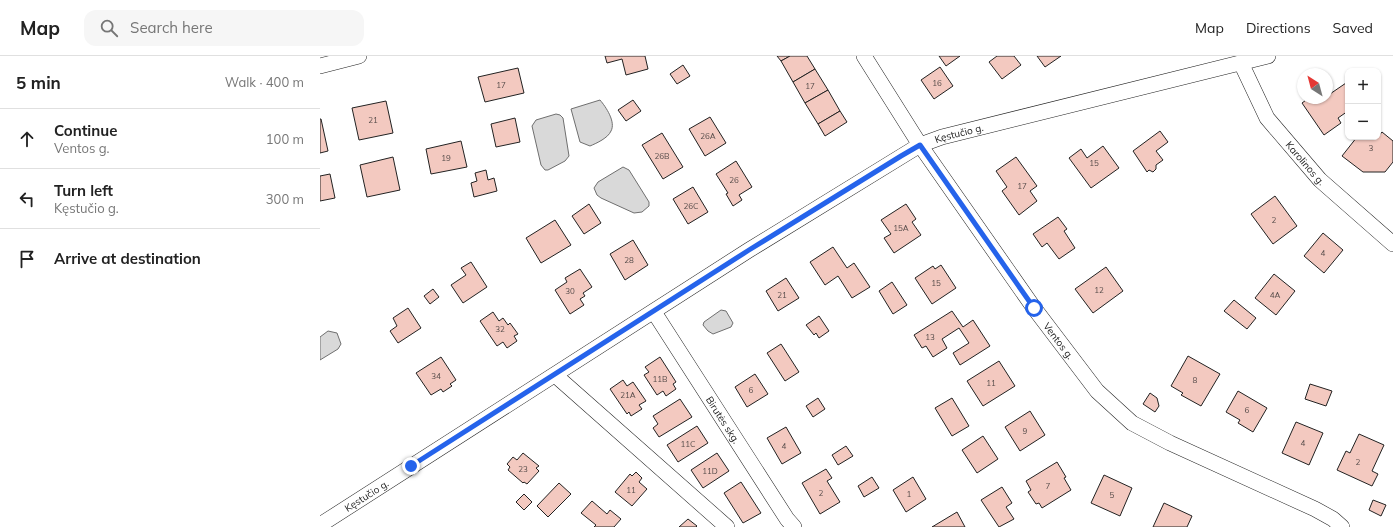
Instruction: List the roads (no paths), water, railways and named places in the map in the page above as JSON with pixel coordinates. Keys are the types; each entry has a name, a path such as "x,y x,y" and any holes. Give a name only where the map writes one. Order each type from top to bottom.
{"street":[{"path":"320,66 359,56"},
{"name":"Ventos g.","path":"864,56 920,145 1034,308 1097,392 1132,422 1170,443 1315,508 1333,519 1342,527"},
{"name":"Kęstučio g.","path":"320,525 749,250 920,145 942,137 1268,56"},
{"name":"Karolinos g.","path":"1241,63 1272,124 1320,180 1393,244"},
{"name":"Birutės skg.","path":"654,312 786,524"},
{"path":"555,375 727,527"}]}
